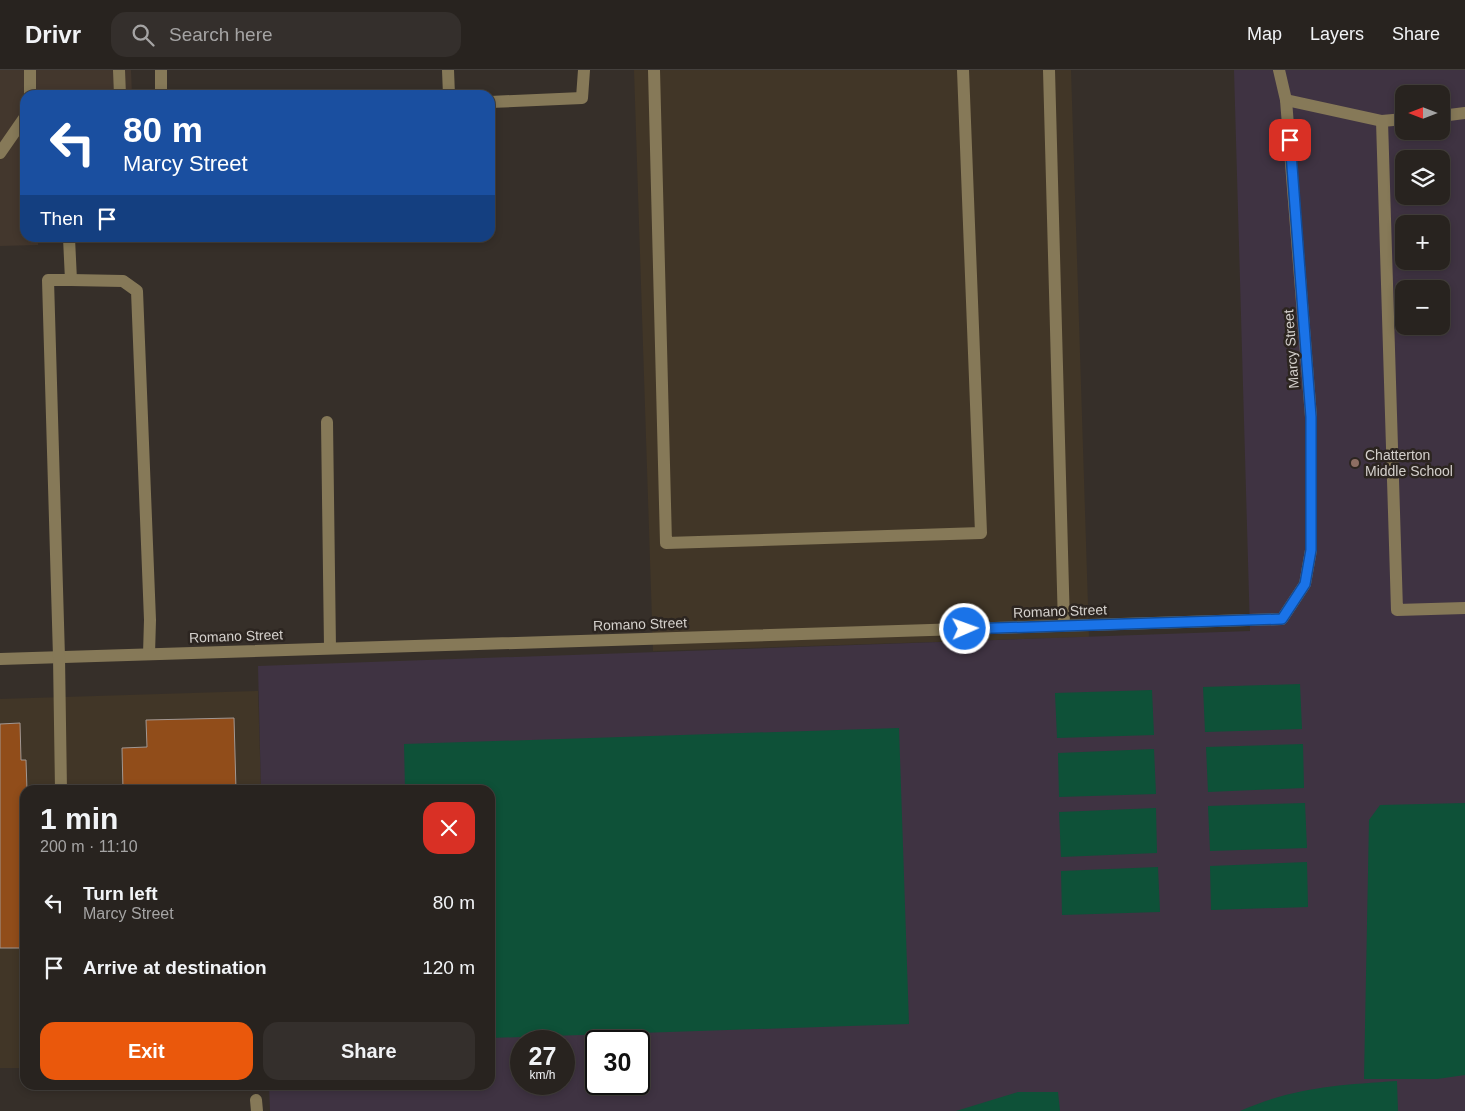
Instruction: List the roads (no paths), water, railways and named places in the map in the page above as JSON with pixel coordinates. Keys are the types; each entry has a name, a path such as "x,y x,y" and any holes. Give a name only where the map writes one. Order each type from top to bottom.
{"street":[{"path":"30,70 30,90"},
{"path":"120,70 120,90"},
{"path":"161,70 161,90"},
{"path":"448,70 449,90"},
{"path":"495,102 582,98 584,70"},
{"path":"654,70 666,543 981,533 963,70"},
{"path":"1050,70 1064,626"},
{"name":"Marcy Street","path":"1279,70 1286,100 1311,417 1311,550 1305,584 1282,619"},
{"path":"1286,100 1382,121 1395,120"},
{"path":"1450,115 1465,113"},
{"path":"1382,121 1397,610 1465,608"},
{"path":"0,152 20,124"},
{"path":"69,242 71,280"},
{"path":"61,785 60,657 48,280 123,282 137,292 150,620 149,654"},
{"path":"327,422 330,648"},
{"name":"Romano Street","path":"0,658 1282,619"}],"place":[{"name":"Chatterton Middle School","path":"1355,463"}]}
